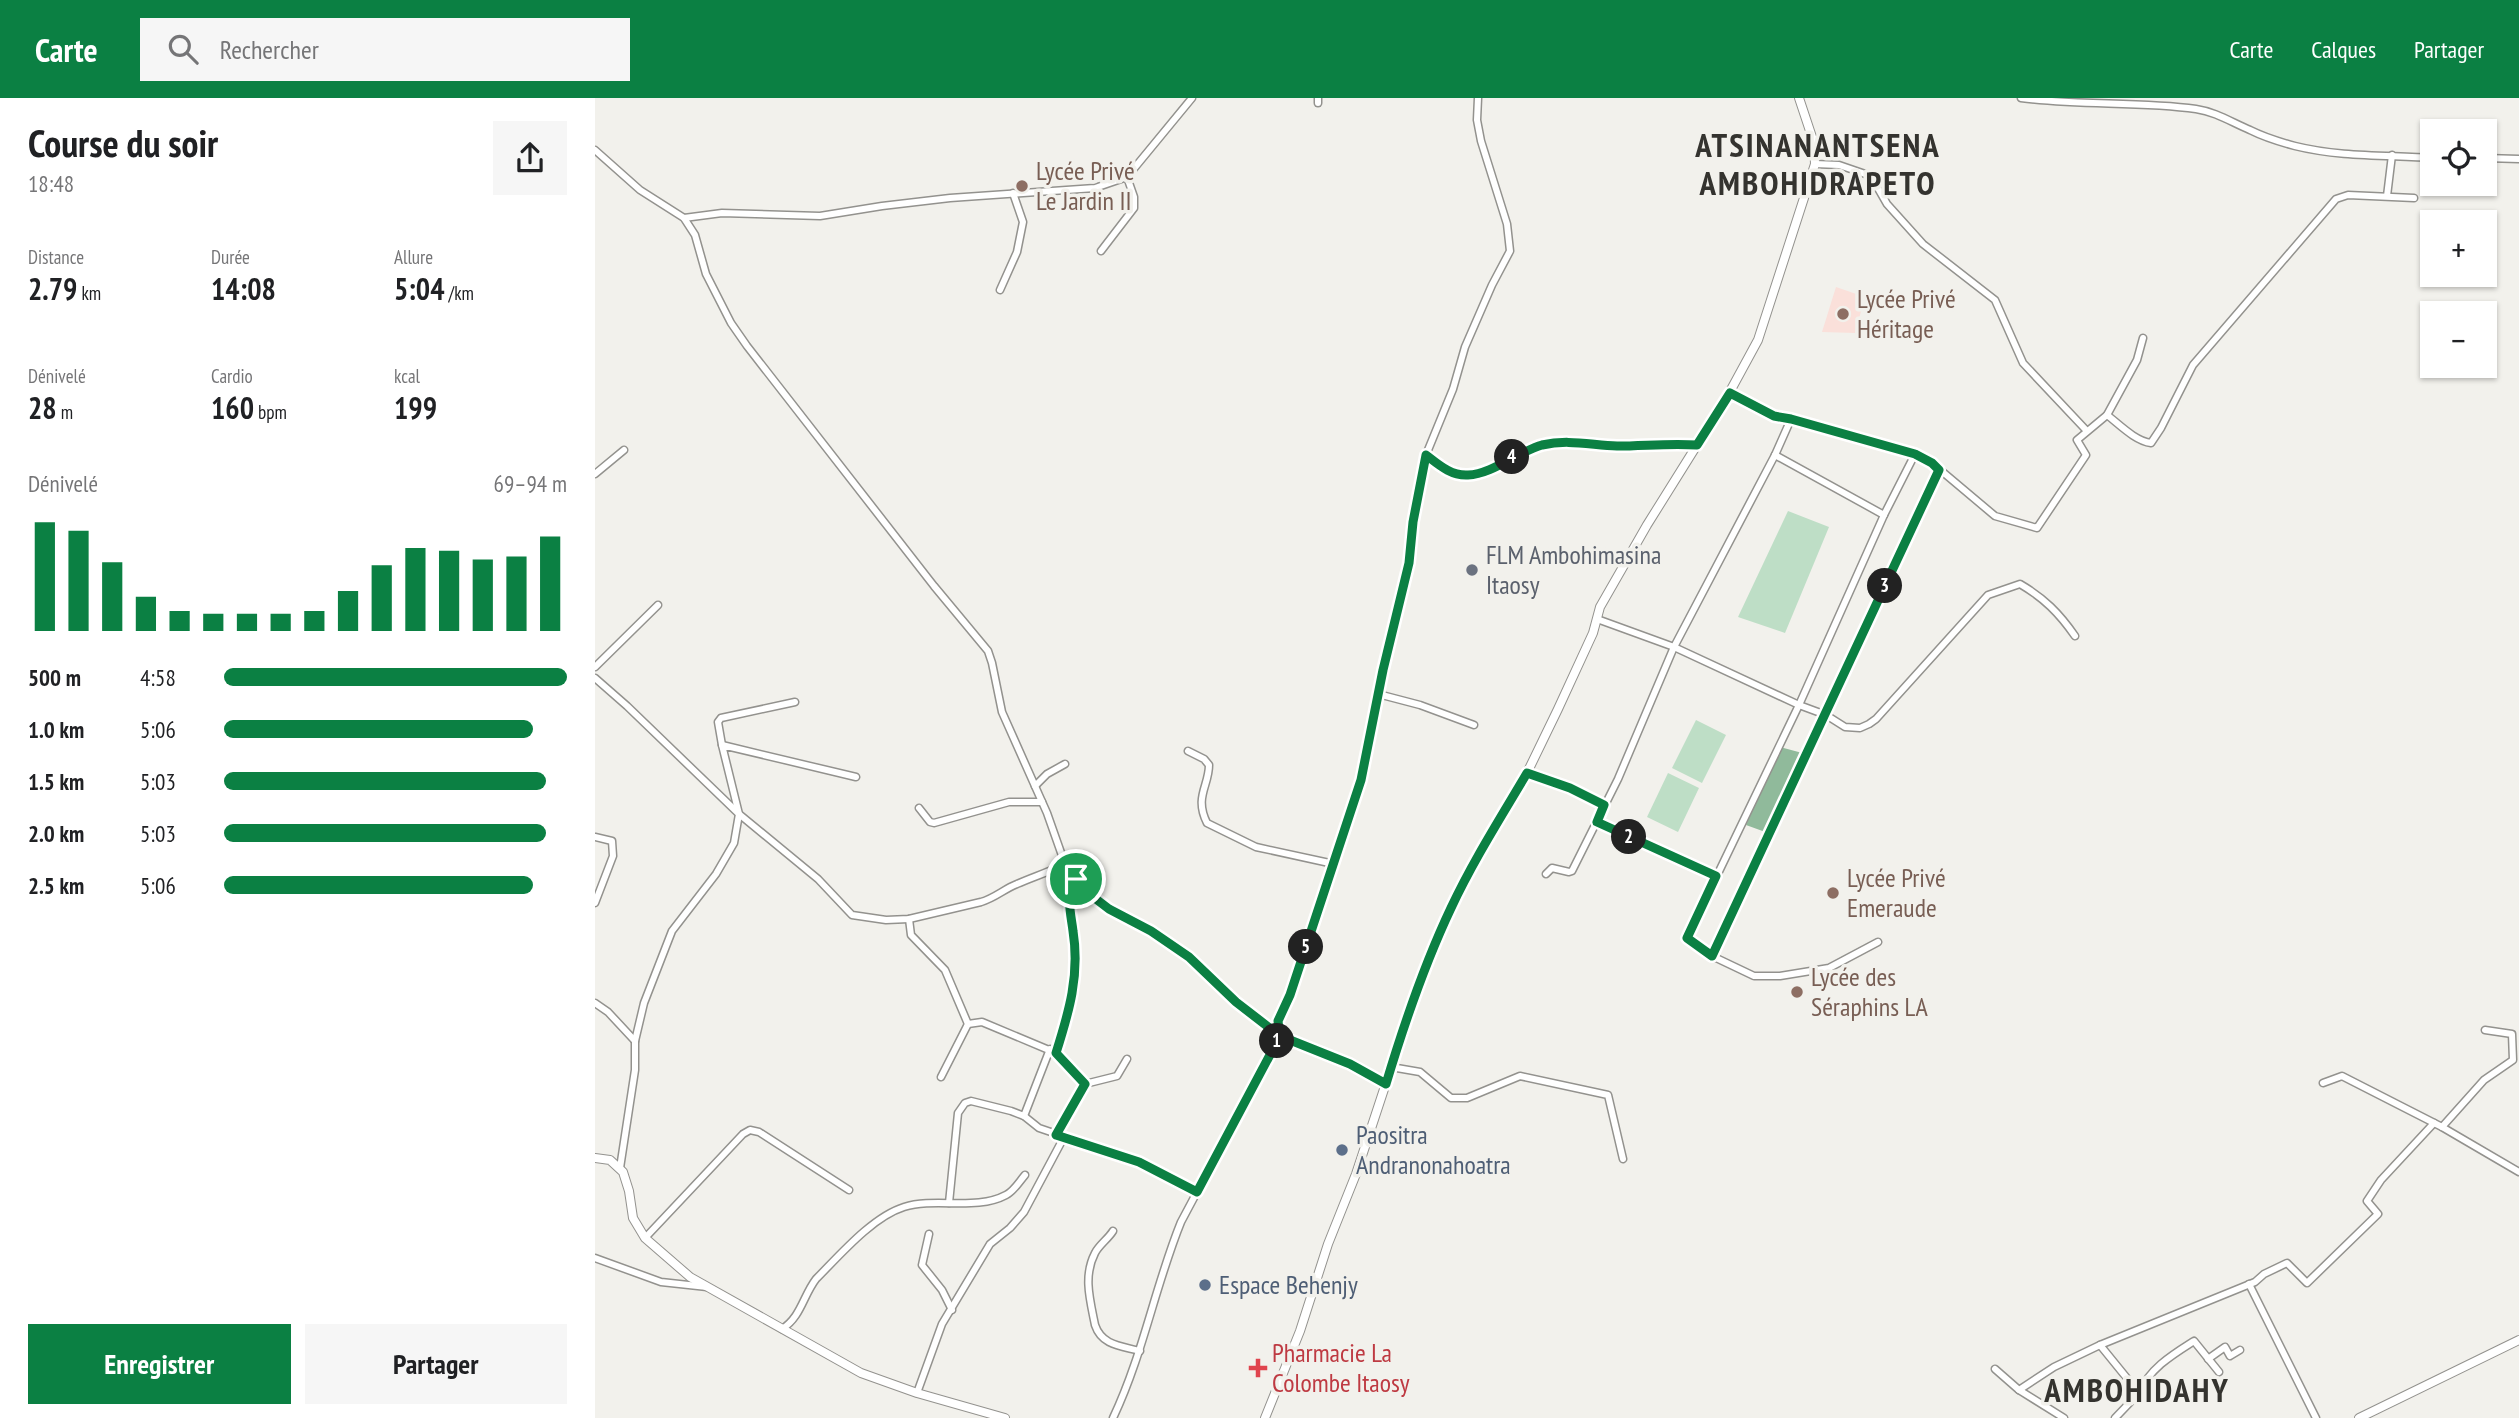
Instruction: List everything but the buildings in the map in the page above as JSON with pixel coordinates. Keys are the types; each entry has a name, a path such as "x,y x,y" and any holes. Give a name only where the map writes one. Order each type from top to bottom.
{"street":[{"path":"684,218 722,212 820,216 882,206 1095,188 1127,177 1192,98"},
{"path":"1114,1418 1140,1351 1168,1254 1181,1222 1280,1036 1278,1021 1290,995 1361,780 1409,563 1413,522 1426,455 1453,390 1465,347 1510,251 1507,224 1476,120 1478,98"},
{"path":"1265,1418 1300,1331 1328,1244 1356,1174 1422,974 1451,908 1471,868 1527,773 1593,633 1600,607 1647,525 1730,393 1758,340 1815,164 1814,142 1799,98"},
{"path":"2021,98 2066,104 2117,103 2196,109 2228,118 2274,140 2319,151 2420,157"},
{"path":"595,150 641,190 684,218 695,235 706,274 731,323 747,346 988,651 1002,712 1057,837 1065,864 1076,879 1109,909 1151,931 1189,957 1236,1002 1280,1036 1350,1064 1386,1084"},
{"path":"2387,196 2392,155"},
{"path":"2497,158 2519,159"},
{"path":"1815,164 1839,165 1871,176 1887,204 1923,244 1995,300 2023,363 2086,430"},
{"path":"1101,251 1134,208 1134,197 1127,177"},
{"path":"1000,290 1017,252 1023,222 1013,193"},
{"path":"2106,415 2147,443 2154,440 2193,365 2336,199 2348,195 2414,198"},
{"path":"1730,393 1774,416 1915,454 1932,463 1995,516 2037,528 2087,455 2077,440 2106,415 2137,360 2143,338"},
{"path":"1546,874 1552,868 1572,871 1597,822 1674,647 1775,455 1791,419"},
{"path":"1426,455 1450,473 1470,475 1480,473 1526,451 1561,441 1619,446 1655,443 1697,445"},
{"path":"595,474 624,450"},
{"path":"1878,942 1829,968 1780,976 1754,976 1712,956 1687,938 1915,454"},
{"path":"1775,455 1884,515"},
{"path":"1712,956 1939,470"},
{"path":"1597,619 1674,647 1826,715 1845,727 1860,728 1870,724 1987,595 2020,584 2038,594 2058,612 2074,636"},
{"path":"595,667 658,605"},
{"path":"595,678 739,814 818,879 852,915 886,920 909,919 992,898 1019,882 1044,875 1065,864"},
{"path":"1378,694 1420,705 1474,725"},
{"path":"619,1168 635,1070 635,1041 644,1003 672,931 716,874 734,842 739,814 718,722 722,718 795,702"},
{"path":"722,745 856,777"},
{"path":"1188,751 1204,759 1209,765 1202,792 1203,815 1207,823 1256,847 1334,864"},
{"path":"1035,786 1047,774 1065,764"},
{"path":"1527,773 1562,785 1604,805"},
{"path":"919,808 930,822 939,823 999,804 1042,802"},
{"path":"1597,822 1716,876"},
{"path":"595,838 612,841 613,856 595,903"},
{"path":"1024,1116 1053,1051 1074,993 1076,950 1069,901 1076,879"},
{"path":"909,919 911,935 946,970 968,1024 941,1077"},
{"path":"595,1003 608,1012 635,1041"},
{"path":"968,1024 982,1022 1053,1051 1085,1084"},
{"path":"2442,1127 2484,1080 2513,1060 2512,1034 2485,1030"},
{"path":"1085,1084 1117,1076 1127,1059"},
{"path":"1391,1067 1420,1072 1451,1098 1467,1098 1520,1076 1608,1095 1623,1159"},
{"path":"2323,1083 2341,1076 2442,1127 2519,1172"},
{"path":"917,1393 942,1324 990,1244 1024,1212 1085,1084"},
{"path":"949,1203 961,1107 971,1101 1024,1116 1034,1125 1060,1136 1139,1162 1197,1192"},
{"path":"2019,1390 2055,1367 2101,1345 2249,1284 2287,1263 2307,1283 2378,1214 2367,1201 2398,1160 2434,1123"},
{"path":"645,1238 743,1134 750,1130 759,1132 849,1190"},
{"path":"595,1158 610,1160 619,1168 629,1191 633,1218 645,1238 690,1277 861,1373 917,1393 1005,1418"},
{"path":"782,1329 797,1317 816,1279 881,1220 909,1206 1002,1196 1011,1191 1025,1175"},
{"path":"1114,1231 1097,1250 1087,1275 1095,1325 1105,1341 1140,1351"},
{"path":"929,1234 922,1265 942,1290 952,1310"},
{"path":"595,1258 661,1283 707,1287"},
{"path":"2249,1284 2316,1418"},
{"path":"2358,1418 2519,1340"},
{"path":"2115,1418 2139,1393 2145,1378 2152,1370 2194,1341 2219,1372"},
{"path":"2101,1345 2139,1393"},
{"path":"2208,1359 2225,1347 2230,1356 2240,1350"},
{"path":"1996,1369 2019,1390 2064,1418"}],"shaded area":[{"name":"Lycée Privé Héritage","path":"1836,287 1865,297 1855,333 1822,332"}],"green space":[{"path":"1788,511 1829,527 1785,633 1738,617"},
{"path":"1696,720 1726,735 1702,783 1672,768"},
{"path":"1780,747 1806,754 1768,833 1746,825"},
{"path":"1668,773 1699,788 1678,832 1647,817"}],"place":[{"name":"Lycée Privé Le Jardin II","path":"1022,186"},
{"name":"Lycée Privé Héritage","path":"1843,314"},
{"name":"FLM Ambohimasina Itaosy","path":"1472,570"},
{"name":"Lycée Privé Emeraude","path":"1833,893"},
{"name":"Lycée des Séraphins LA","path":"1797,992"},
{"name":"Paositra Andranonahoatra","path":"1342,1150"},
{"name":"Espace Behenjy","path":"1205,1285"},
{"name":"Pharmacie La Colombe Itaosy","path":"1258,1368"}],"district":[{"name":"ATSINANANTSENA AMBOHIDRAPETO","path":"1818,164"},
{"name":"AMBOHIDAHY","path":"2137,1390"}],"route":[{"path":"1076,879 1069,901 1076,950 1074,993 1056,1053 1085,1084 1056,1135 1139,1162 1197,1192 1280,1036 1350,1064 1386,1084 1422,974 1451,908 1471,868 1527,773 1554,781 1604,805 1597,822 1716,876 1687,938 1712,956 1939,470 1915,454 1774,416 1730,393 1697,445 1655,443 1619,446 1561,441 1542,445 1470,475 1450,473 1426,455 1413,522 1409,563 1383,670 1361,780 1290,995 1278,1021 1280,1036 1236,1002 1171,943 1109,909 1076,879"}]}
